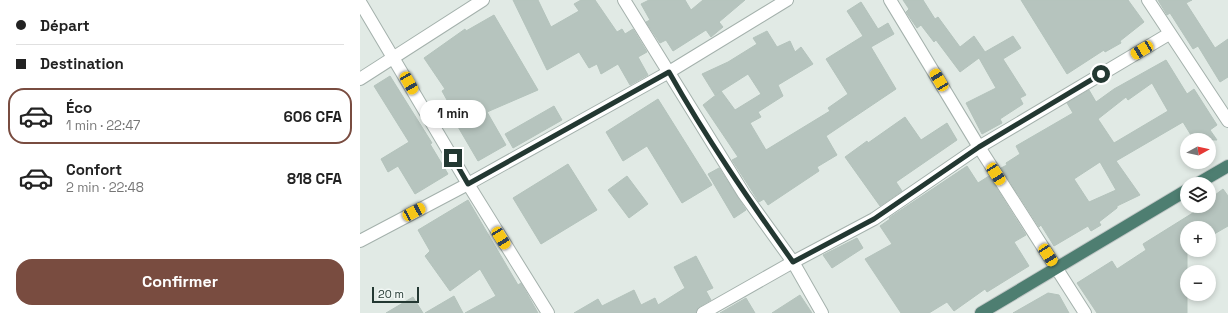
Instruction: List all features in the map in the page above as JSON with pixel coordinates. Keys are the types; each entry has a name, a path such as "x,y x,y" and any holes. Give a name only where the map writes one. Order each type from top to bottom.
{"highway":[{"path":"1209,177 1228,166"},
{"path":"981,313 1180,194"}],"street":[{"path":"360,78 394,58 483,0"},
{"path":"624,0 669,72 692,113 744,194 793,262 822,313"},
{"path":"360,241 468,184 669,72 787,0"},
{"path":"890,0 979,147 1085,313"},
{"path":"1148,0 1169,34 1228,121"},
{"path":"360,2 468,184 548,313"},
{"path":"703,313 793,262 874,219 979,147 1169,34"}],"building":[{"path":"513,0 538,0 551,27 579,11 574,4 581,0 595,0 617,32 622,29 625,34 633,29 647,52 638,57 648,75 630,85 618,64 601,74 597,64 589,68 579,52 547,70"},
{"path":"649,0 685,0 691,10 703,0 745,0 719,22 723,27 711,37 706,30 673,51 666,40 660,43 646,22 650,20 641,4"},
{"path":"903,0 923,0 935,19 938,17 960,47 974,36 985,52 1013,36 1021,48 1003,59 1026,95 1020,98 1023,104 1000,119 1002,123 982,134 966,103 996,88 979,58 960,72 936,40 934,42 921,25 917,28 906,12 909,9"},
{"path":"1021,0 1128,0 1144,22 1120,41 1121,43 1105,52 1104,50 1067,74"},
{"path":"1158,0 1192,0 1186,3 1215,48 1228,39 1228,77 1220,82 1198,46 1193,49 1170,13 1167,15"},
{"path":"861,2 878,29 888,23 894,34 871,47 896,89 826,136 837,155 817,167 819,171 768,205 764,199 759,202 732,160 738,157 703,105 720,92 715,95 702,74 728,62 757,44 753,38 767,31 777,47 790,41 795,52 801,47 813,64 778,85 783,96 758,112 761,117 750,123 766,150 830,111 828,108 848,94 826,59 863,36 847,11","holes":["748,74 761,94 735,110 721,91"]},
{"path":"494,15 538,90 487,112 506,145 478,161 454,120 457,118 442,91 445,89 424,58 465,29 466,31"},
{"path":"1166,60 1187,94 1194,89 1217,125 1210,130 1212,133 1190,133 1183,122 1116,161 1140,195 1117,206 1117,208 1099,222 1101,225 1091,231 1088,226 1054,246 1041,225 1039,227 1001,168 1020,154 1016,146 1073,113 1067,103 1089,90 1096,102 1114,89","holes":["1152,83 1168,111 1114,143 1098,119 1126,97 1128,100","1100,162 1116,190 1089,202 1074,179"]},
{"path":"390,76 432,143 430,144 448,174 415,194 398,166 388,172 381,159 409,142 374,86"},
{"path":"658,99 712,185 682,203 647,146 623,161 606,132"},
{"path":"554,106 562,120 513,148 505,134"},
{"path":"905,117 921,140 947,123 957,140 896,182 902,191 880,206 845,157"},
{"path":"568,164 597,210 541,244 513,198"},
{"path":"967,166 978,183 989,176 1026,235 1014,242 1029,266 987,292 985,289 954,311 947,302 929,313 901,313 865,259 892,244 880,226 890,219 889,218"},
{"path":"719,168 746,210 734,218 708,174"},
{"path":"627,176 648,204 629,218 608,190"},
{"path":"1223,189 1228,196 1228,226 1216,233 1216,221 1180,221 1180,257 1187,257 1187,265 1180,265 1180,301 1187,301 1187,313 1097,313 1077,283 1112,261 1117,269 1146,250 1143,244 1193,213 1216,213 1216,194"},
{"path":"468,200 518,285 521,283 538,313 465,313 496,296 480,269 450,291 425,256 430,251 418,230"},
{"path":"857,238 863,248 832,268 823,255"},
{"path":"696,256 713,288 706,291 711,300 699,307 696,313 574,313 598,299 602,306 634,290 641,305 655,298 658,305 685,288 674,267"},
{"path":"1048,293 1059,295 1069,313 1013,313"},
{"path":"800,295 812,313 772,313"},
{"path":"454,296 463,313 425,313"},
{"path":"413,297 423,313 386,313"},
{"path":"746,298 755,313 720,313"}],"route":[{"path":"453,158 468,184 669,72 692,113 744,194 793,262 874,219 979,147 1101,74"}]}
